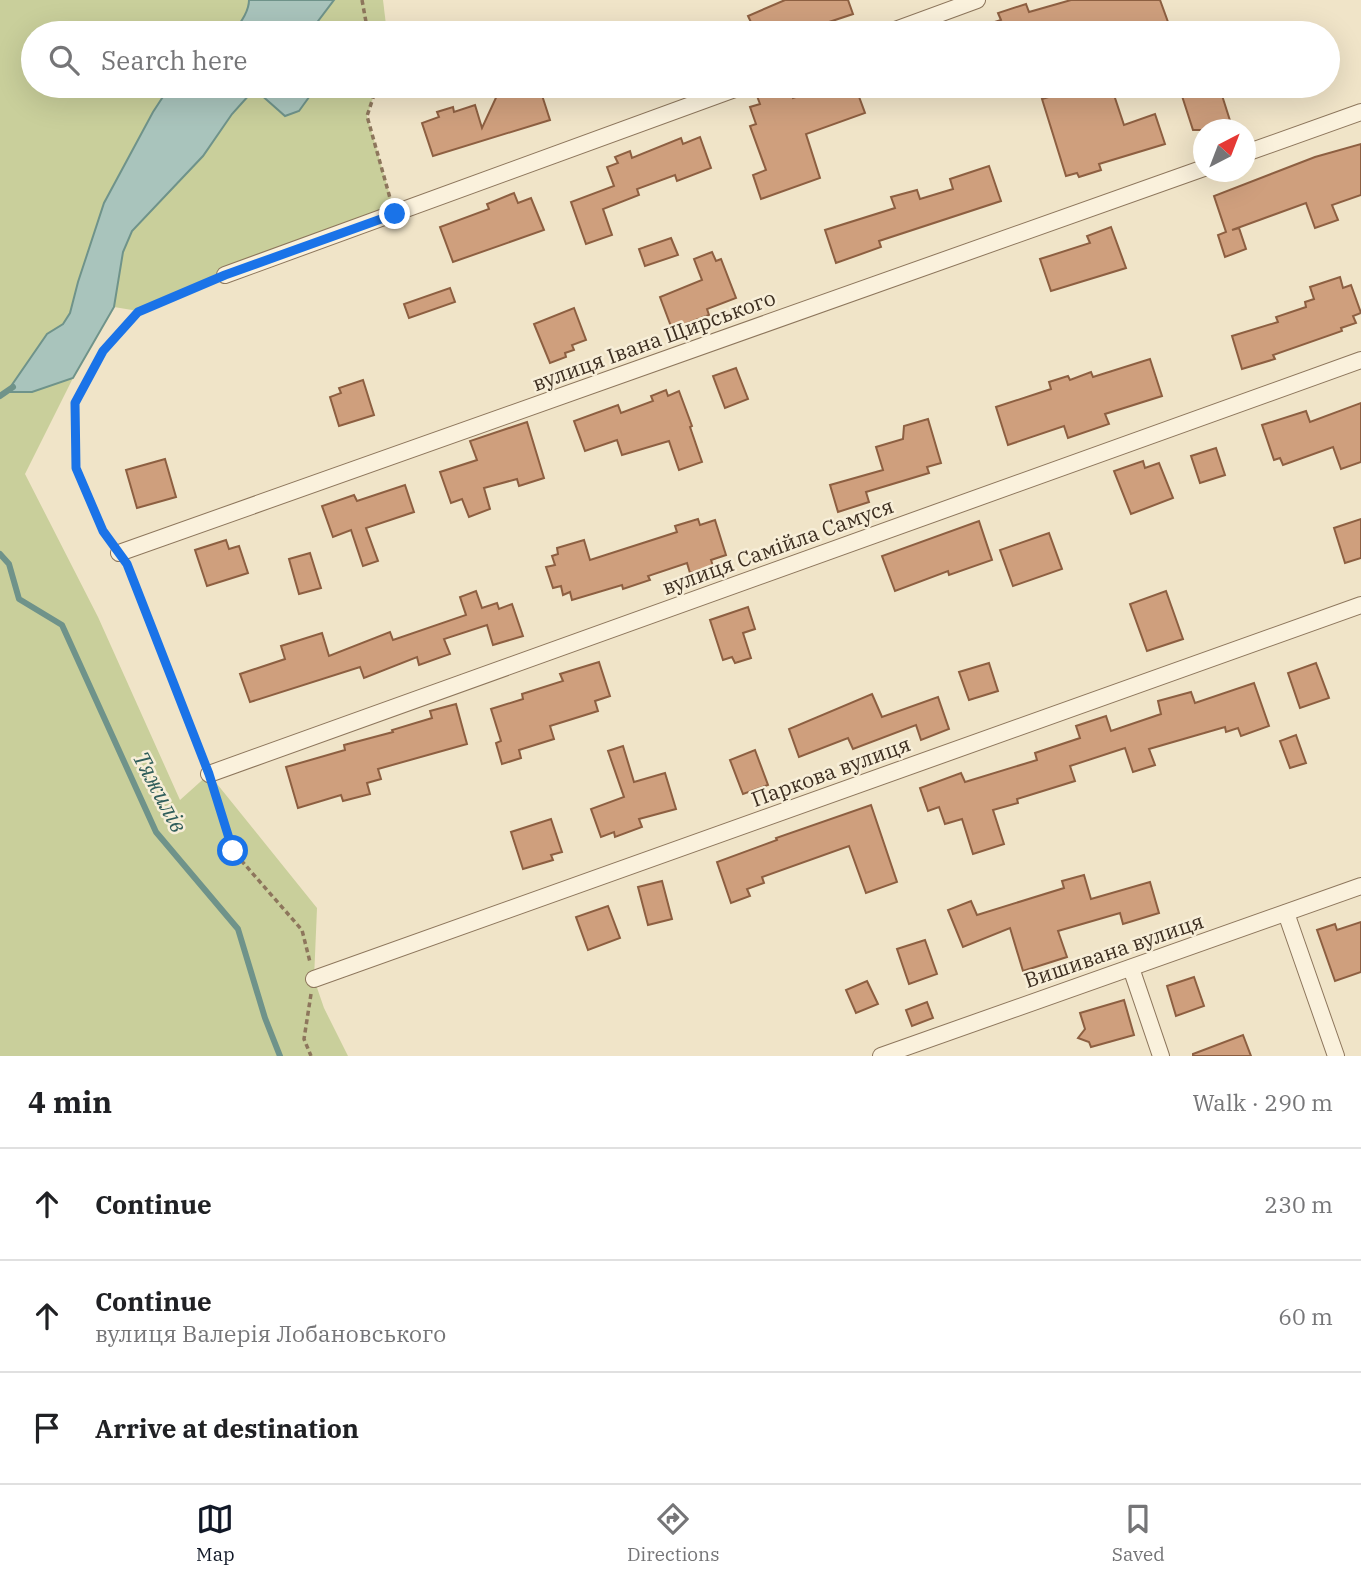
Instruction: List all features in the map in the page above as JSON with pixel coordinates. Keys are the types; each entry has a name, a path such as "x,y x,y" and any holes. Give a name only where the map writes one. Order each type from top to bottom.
{"street":[{"path":"920,21 977,0"},
{"path":"225,275 710,98"},
{"path":"1256,149 1361,111"},
{"name":"вулиця Івана Щирського","path":"119,554 1193,172"},
{"name":"вулиця Самійла Самуся","path":"209,774 1361,360"},
{"name":"Паркова вулиця","path":"314,979 1361,605"},
{"name":"Вишивана вулиця","path":"881,1056 1361,886"},
{"path":"1286,913 1336,1056"},
{"path":"1131,968 1161,1056"}],"path":[{"path":"362,0 366,21"},
{"path":"373,98 367,116 395,214"},
{"path":"225,275 138,312 103,351 75,403 76,468 103,531 127,564 209,774 233,851 302,930"}],"green space":[{"path":"0,0 249,0 242,21 21,21 21,98 162,98 104,203 70,313 63,324 47,334 32,392 73,378 25,474 98,617 180,800 209,774 317,908 314,979 324,1008 348,1056 0,1056"},
{"path":"334,0 383,0 386,21 318,21"},
{"path":"246,98 270,98 299,111 308,98 373,98 367,116 395,213 225,275 138,311 114,307 123,252 132,231 203,156"}],"water":[{"path":"249,0 334,0 318,21 242,21"},
{"path":"162,98 246,98 203,156 132,231 123,252 114,307 73,378 32,392 7,392 47,334 63,324 70,313 104,203"},
{"path":"265,98 308,98 299,111 285,116"}],"building":[{"path":"785,0 848,0 853,14 832,21 750,21 748,16"},
{"path":"1071,0 1160,0 1168,21 998,21 1001,20 998,13 1026,4 1029,12"},
{"path":"496,98 543,98 550,120 433,156 422,123 439,117 437,112 453,107 454,112 475,105 482,128"},
{"path":"758,98 859,98 865,113 806,134 820,178 761,199 753,175 766,170 750,126 756,124 750,107 760,104"},
{"path":"1115,98 1124,125 1155,114 1165,144 1099,164 1101,170 1079,177 1077,173 1066,176 1042,99"},
{"path":"1183,98 1223,98 1230,119 1193,119 1193,130"},
{"path":"700,137 711,168 677,181 675,175 637,189 639,195 603,209 612,235 586,244 571,202 614,186 607,167 618,163 615,157 630,151 632,158 681,138 683,144"},
{"path":"1361,144 1361,195 1332,205 1338,220 1315,228 1306,203 1232,230 1239,228 1246,249 1225,257 1218,235 1226,232 1214,196 1315,157"},
{"path":"989,166 1001,201 879,241 881,247 836,263 825,230 895,208 891,197 917,190 920,199 953,189 950,179"},
{"path":"514,193 518,203 531,198 544,230 453,262 440,227 489,209 487,204"},
{"path":"1111,227 1126,268 1051,291 1040,259 1090,243 1087,236"},
{"path":"671,238 678,255 645,266 639,249"},
{"path":"712,252 716,261 721,259 736,298 707,309 709,315 672,329 660,297 702,280 694,259"},
{"path":"1340,277 1343,288 1351,285 1361,313 1353,316 1356,323 1341,328 1342,331 1273,355 1275,359 1242,369 1232,336 1278,322 1276,317 1306,307 1305,302 1314,299 1310,287"},
{"path":"450,288 455,302 409,318 404,304"},
{"path":"574,308 586,340 572,345 574,350 565,353 566,357 550,363 534,324"},
{"path":"1150,359 1162,396 1105,414 1109,424 1068,438 1064,426 1008,445 996,407 1051,389 1049,382 1068,376 1070,380 1091,372 1093,377"},
{"path":"736,368 748,399 725,408 713,376"},
{"path":"363,380 374,415 339,426 330,397 341,393 339,388"},
{"path":"666,390 668,396 679,391 702,462 679,470 669,441 622,455 617,440 585,451 574,421 618,405 621,413 653,401 651,396"},
{"path":"1361,403 1361,462 1341,469 1333,447 1283,465 1280,458 1274,460 1262,425 1306,411 1310,422"},
{"path":"928,419 941,463 927,467 929,473 866,492 869,502 838,512 830,485 883,470 876,447 903,439 904,426"},
{"path":"527,422 544,478 519,486 517,479 484,488 490,509 469,517 462,499 451,503 440,472 477,460 470,441"},
{"path":"1216,448 1225,475 1200,483 1191,456"},
{"path":"165,459 176,497 137,508 126,470"},
{"path":"1143,461 1145,468 1159,463 1173,498 1131,514 1114,471"},
{"path":"405,485 414,512 366,528 378,561 363,566 351,530 333,537 322,506 354,495 357,501"},
{"path":"698,519 700,525 715,520 726,555 711,560 713,566 690,573 687,563 648,576 650,580 623,589 622,585 572,600 570,592 563,595 561,586 553,588 546,567 555,565 552,556 558,554 557,548 584,540 590,560 677,532 675,526"},
{"path":"1361,519 1361,558 1345,563 1334,528"},
{"path":"979,521 992,560 949,575 948,571 895,591 882,556"},
{"path":"1049,533 1062,569 1013,586 1000,550"},
{"path":"226,540 229,549 239,546 248,573 207,586 195,550"},
{"path":"310,553 321,588 299,594 289,559"},
{"path":"476,591 482,608 497,603 499,609 512,604 523,636 493,645 487,625 444,639 450,654 419,665 417,657 364,678 360,667 250,702 240,674 285,659 281,646 322,633 329,656 390,632 393,640 466,615 460,597"},
{"path":"1166,591 1183,639 1147,651 1130,604"},
{"path":"748,607 755,629 743,633 751,658 735,663 732,657 723,660 710,620"},
{"path":"599,662 610,696 595,701 598,711 550,726 554,739 519,750 521,758 502,764 496,743 501,741 491,709 523,699 522,694 563,681 560,674"},
{"path":"989,663 998,691 969,700 959,672"},
{"path":"1316,663 1329,698 1300,708 1288,673"},
{"path":"1254,683 1269,726 1241,736 1238,728 1226,732 1225,727 1149,749 1155,765 1133,772 1125,748 1070,766 1075,781 1017,799 1018,803 993,810 1004,844 973,854 962,819 945,824 939,807 928,811 920,788 961,773 965,782 1037,760 1035,753 1080,738 1076,726 1106,716 1111,731 1161,714 1158,701 1191,692 1195,703"},
{"path":"872,694 882,717 938,697 949,729 921,740 916,725 853,749 848,738 799,757 789,729"},
{"path":"456,704 467,744 378,769 381,779 367,783 370,794 343,801 341,795 298,808 286,767 345,750 344,745 432,718 430,711"},
{"path":"1296,735 1306,763 1290,768 1280,741"},
{"path":"623,746 634,782 665,773 676,809 639,819 642,827 615,837 614,832 601,837 591,809 624,797 608,751"},
{"path":"755,750 768,785 743,794 730,760"},
{"path":"871,805 897,882 866,893 849,846 762,877 764,883 747,889 750,896 731,903 717,862"},
{"path":"551,819 562,852 551,855 553,860 523,869 511,832"},
{"path":"1084,875 1091,899 1150,882 1159,913 1123,924 1120,913 1058,931 1067,957 1023,971 1010,928 963,947 948,910 971,901 977,915 1064,888 1062,881"},
{"path":"662,881 672,919 648,925 638,887"},
{"path":"608,906 620,938 588,950 576,917"},
{"path":"1361,922 1361,972 1335,981 1317,930 1335,924 1337,930"},
{"path":"925,940 937,974 909,984 897,949"},
{"path":"1194,977 1204,1006 1176,1016 1167,986"},
{"path":"867,981 878,1004 856,1013 846,990"},
{"path":"1124,1000 1134,1035 1091,1047 1089,1042 1078,1038 1085,1029 1080,1013"},
{"path":"927,1002 933,1018 912,1026 906,1010"},
{"path":"1243,1035 1251,1056 1193,1056 1193,1054"}],"waterway":[{"name":"Тяжилів","path":"0,396 13,387"},
{"name":"Тяжилів","path":"0,554 9,564 19,599 62,625 156,832 238,929 265,1018 280,1056"}],"route":[{"path":"233,851 209,774 127,564 103,531 76,468 75,403 103,351 138,312 225,275 395,214"}]}
